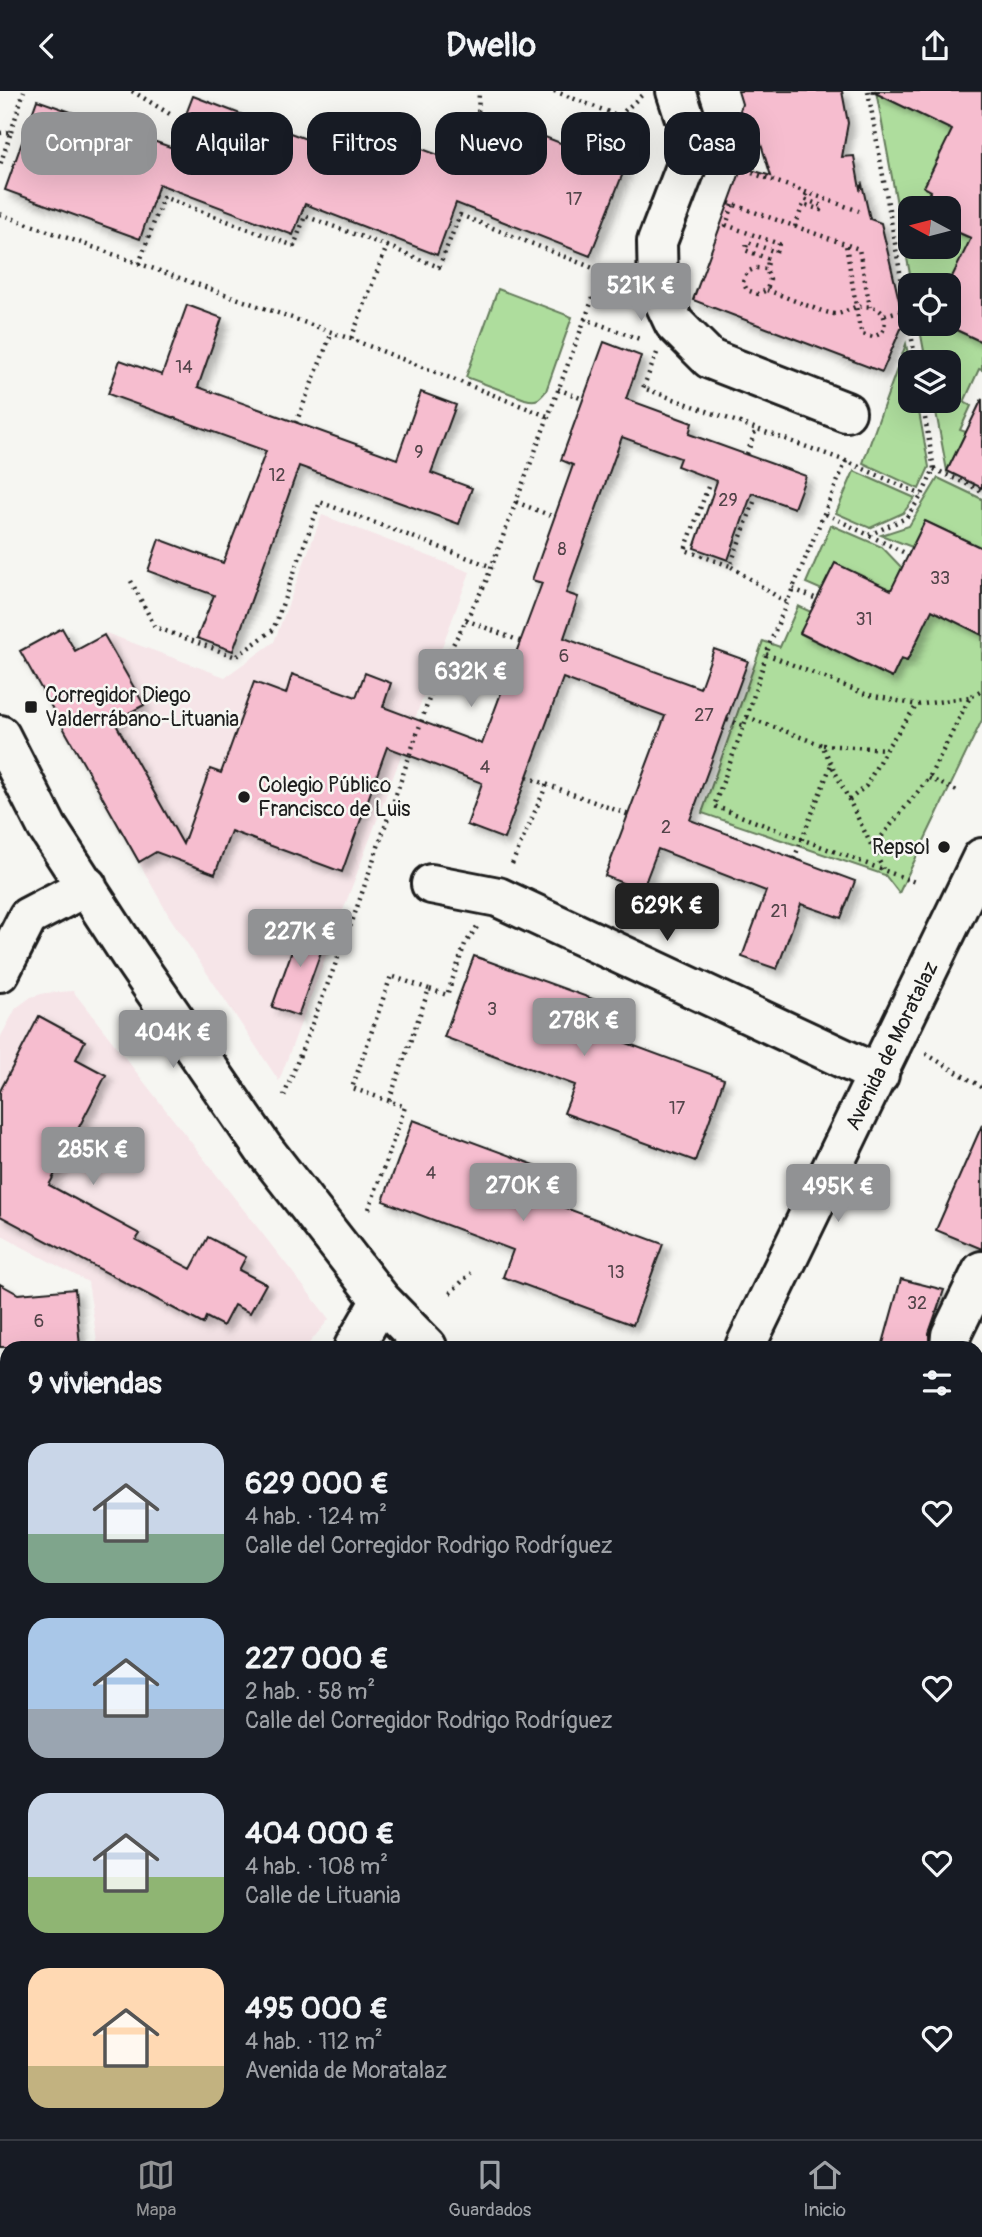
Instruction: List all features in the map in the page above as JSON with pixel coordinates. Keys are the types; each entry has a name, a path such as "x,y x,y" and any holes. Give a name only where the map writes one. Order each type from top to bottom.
{"main road":[{"path":"676,91 694,146 657,242 658,289 674,323 710,359 846,412"},
{"path":"0,735 47,827 129,953 263,1148 381,1300 420,1341"},
{"name":"Avenida de Moratalaz","path":"748,1341 879,1075 982,857"},
{"path":"431,884 498,897 879,1075"},
{"path":"0,972 28,917 87,885"},
{"path":"950,1341 982,1271"},
{"path":"357,1341 381,1300"}],"path":[{"path":"0,165 24,91"},
{"path":"132,91 171,115"},
{"path":"478,112 479,91"},
{"path":"554,91 619,116 646,91"},
{"path":"867,91 900,273"},
{"path":"0,133 11,132"},
{"path":"758,175 859,211"},
{"path":"795,227 803,204 821,211 822,206 804,199 807,193"},
{"path":"139,264 163,197 294,246 306,216 439,267 460,215 603,272 492,568 438,673 353,919 284,1096"},
{"path":"766,269 756,268 747,272 743,282 747,290 758,294 766,290 770,279 766,269 769,259 745,250 748,242 776,252 779,244 726,225 731,204 859,249 870,307"},
{"path":"0,214 351,339 547,416"},
{"path":"766,290 834,314 858,307 880,310 885,315 886,322 882,333 873,337 862,334 859,324 858,307 846,244"},
{"path":"351,339 387,246"},
{"path":"885,315 898,311"},
{"path":"585,319 643,340"},
{"path":"296,423 332,332"},
{"path":"655,344 657,352 643,388 846,461 922,495"},
{"path":"558,389 583,399"},
{"path":"869,535 906,517 922,495 934,469 924,413"},
{"path":"747,454 756,429"},
{"path":"846,461 766,654 744,726 714,806 915,882"},
{"path":"934,469 982,491"},
{"path":"708,487 685,550 730,566 787,603"},
{"path":"131,580 155,627 236,657 273,630 320,502 492,568"},
{"path":"516,502 554,517"},
{"path":"730,566 754,502"},
{"path":"826,514 909,555"},
{"path":"793,589 817,599"},
{"path":"466,620 520,641"},
{"path":"766,654 865,694 917,705 970,697 982,690"},
{"path":"873,847 929,778 970,697"},
{"path":"849,800 866,786 886,749 917,705"},
{"path":"747,717 822,745 886,749"},
{"path":"727,720 744,726"},
{"path":"822,745 884,870"},
{"path":"794,859 831,764"},
{"path":"527,777 629,815"},
{"path":"929,778 957,791"},
{"path":"498,897 547,784"},
{"path":"369,1209 405,1107 352,1088 391,976 447,995 465,944"},
{"path":"389,1101 429,989"},
{"path":"909,1010 935,1027 925,1055 982,1087"},
{"path":"450,1293 471,1273"}],"shaded area":[{"name":"Colegio Público Francisco de Luis","path":"322,515 470,572 279,1081 169,916 20,651 62,628 75,651 106,633 225,677 274,642"},
{"path":"73,991 329,1319 311,1341 97,1341 88,1282 0,1235 0,1038 16,1008 31,997"}],"green space":[{"path":"876,91 959,133 940,153 924,187 931,191 928,196 898,196 898,210"},
{"path":"961,234 978,242 956,273 910,273 907,259 961,259"},
{"path":"498,289 572,317 546,391 537,399 525,399 466,377"},
{"path":"961,332 982,342 982,370 979,369 964,402 971,406 960,430 966,432 947,471 936,413 961,413 961,350 924,350 921,336 961,336"},
{"path":"898,366 898,413 919,413 929,467 919,489 863,463"},
{"path":"854,471 915,498 903,513 870,528 836,513"},
{"path":"938,478 982,499 982,548 925,521 912,547 881,535 909,526"},
{"path":"831,525 882,547 902,568 891,591 835,563 822,590 806,583"},
{"path":"798,606 811,612 801,634 892,678 901,659 907,661 922,630 926,607 982,635 982,720 899,893 885,875 702,813 763,641 780,647"}],"building":[{"path":"738,91 842,91 848,123 842,157 854,156 860,189 862,184 870,219 881,223 898,296 898,336 882,372 693,300 739,175 760,175 760,173 771,176 760,141 760,112 740,112 742,104"},
{"path":"871,91 982,91 982,342 961,332 961,273 954,273 971,238 961,234 961,196 928,196 931,191 924,187 952,130"},
{"path":"193,96 235,112 187,112"},
{"path":"37,100 71,112 33,112"},
{"path":"293,134 307,139 307,175 421,175 421,149 435,154 435,175 547,175 547,138 561,143 561,175 622,175 590,256 456,203 437,255 305,204 293,235 159,184 140,239 5,190 21,145 21,175 157,175 157,142 171,147 171,175 293,175"},
{"path":"187,305 222,318 198,387 397,459 421,392 456,405 431,473 472,488 459,524 299,466 233,651 197,638 214,595 148,571 159,539 223,563 266,451 108,394 120,360 162,375"},
{"path":"604,342 641,356 626,399 692,423 689,434 806,476 794,508 752,493 728,560 694,548 717,481 677,466 680,458 622,437 566,593 578,597 564,638 700,688 714,649 748,661 690,820 855,881 841,918 801,904 777,969 742,957 766,891 658,849 642,891 605,876 665,716 563,678 504,839 467,825 482,783 387,747 342,872 231,831 215,874 156,852 139,862 20,651 62,628 75,651 104,635 144,705 114,721 183,844 210,769 221,773 254,682 286,694 292,674 356,697 365,673 391,683 383,707 482,744 542,583 532,580 573,465 561,460"},
{"path":"982,399 982,488 947,471"},
{"path":"925,521 982,548 982,635 932,610 907,661 901,659 892,678 800,633 835,563 891,590"},
{"path":"302,923 328,932 298,1016 272,1007"},
{"path":"474,956 604,1003 594,1031 724,1079 695,1161 564,1113 575,1085 444,1037"},
{"path":"39,1016 85,1041 76,1059 106,1075 49,1185 140,1234 136,1240 191,1269 208,1237 246,1257 239,1270 266,1284 250,1313 234,1305 223,1326 206,1317 203,1324 0,1216 0,1091"},
{"path":"413,1120 543,1168 533,1196 663,1244 633,1325 503,1277 513,1250 383,1201"},
{"path":"982,1125 982,1249 936,1230"},
{"path":"901,1279 944,1290 929,1333 929,1341 884,1341"},
{"path":"0,1284 18,1294 75,1289 79,1341 0,1341"}],"place":[{"name":"Corregidor Diego Valderrábano-Lituania","path":"31,707"},
{"name":"Colegio Público Francisco de Luis","path":"244,797"},
{"name":"Repsol","path":"944,847"}]}
